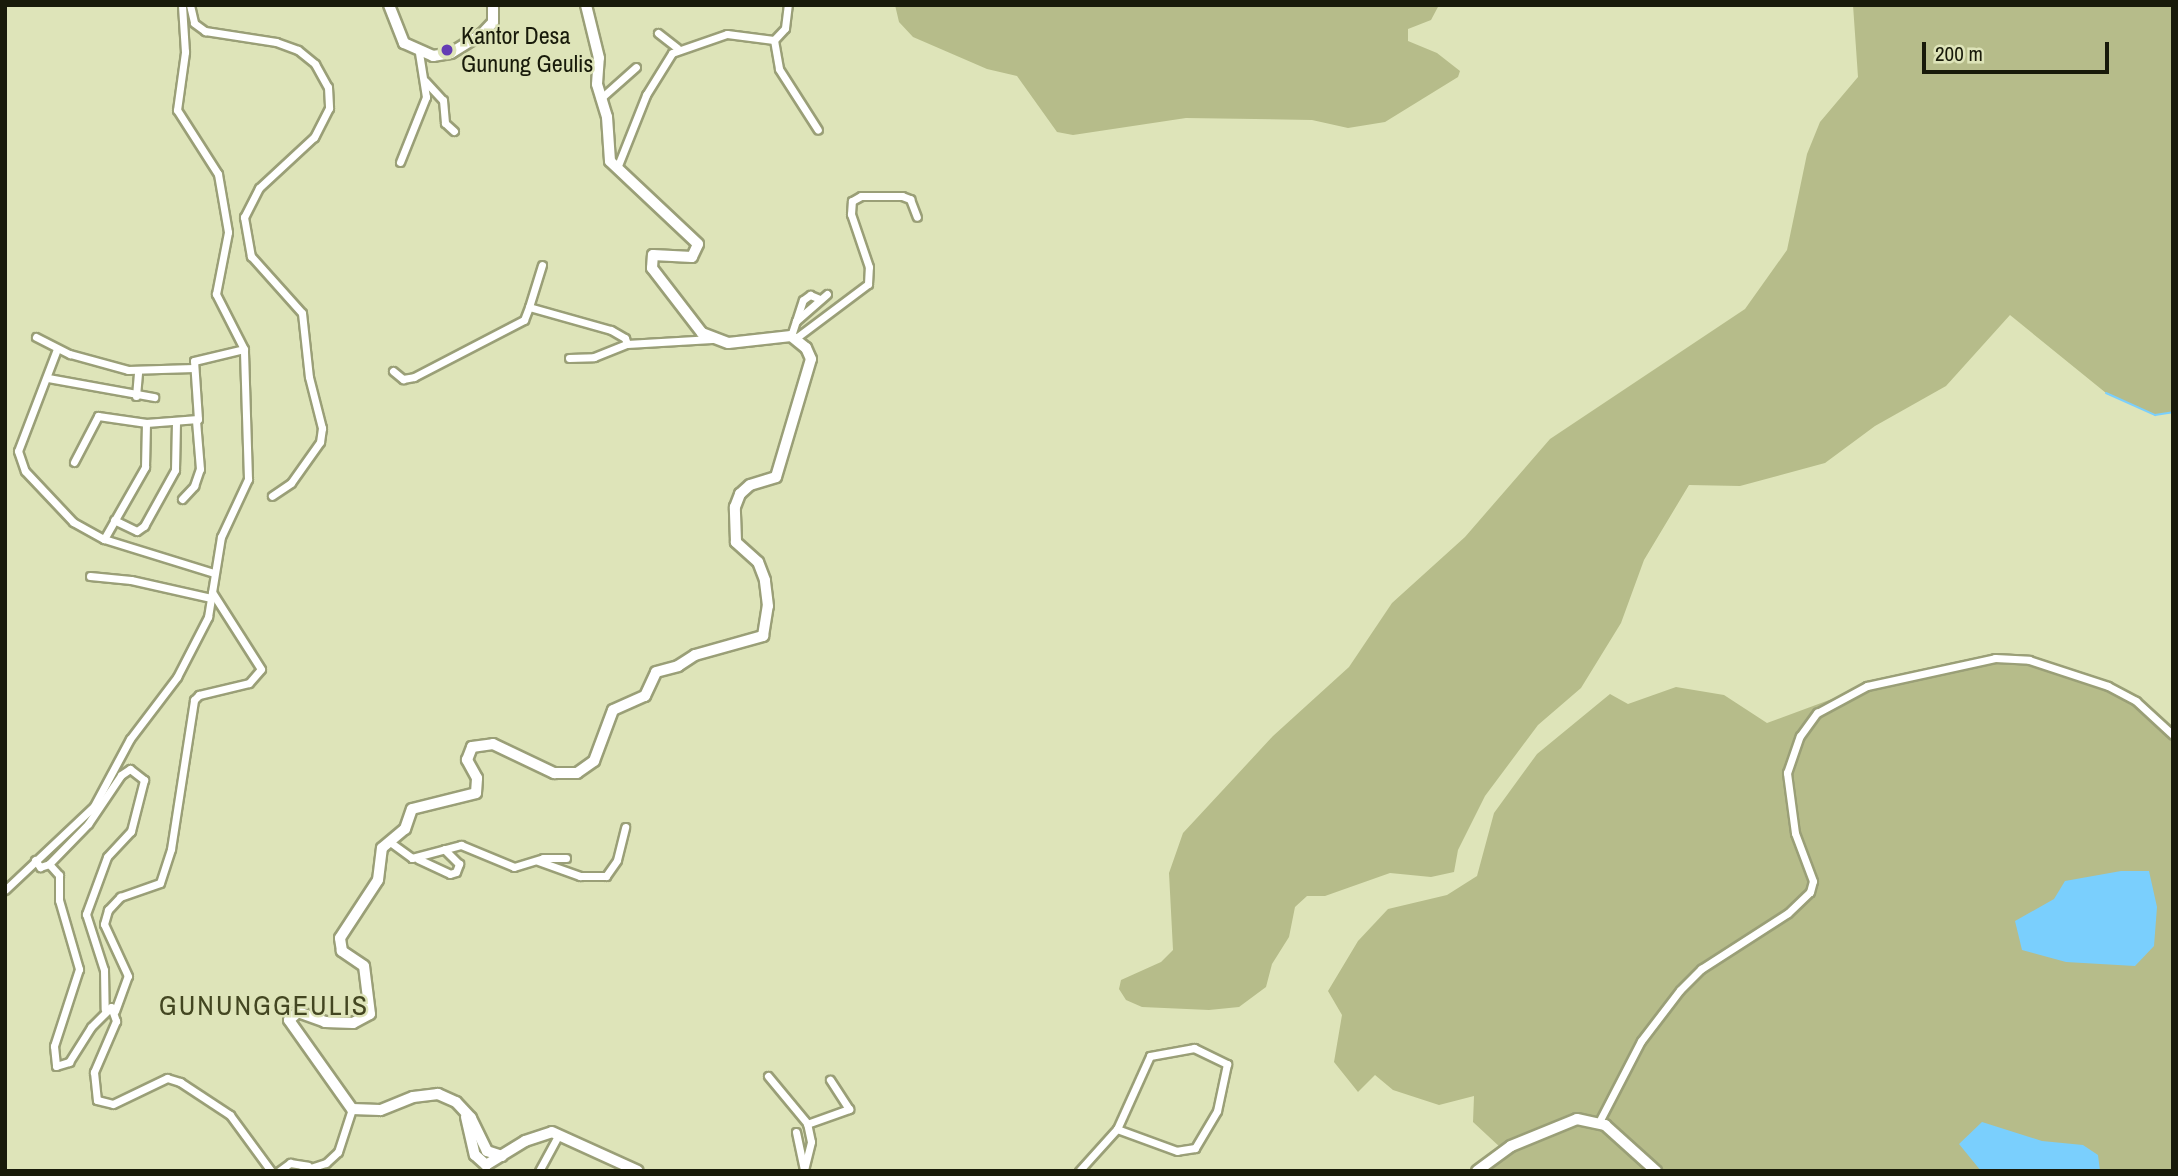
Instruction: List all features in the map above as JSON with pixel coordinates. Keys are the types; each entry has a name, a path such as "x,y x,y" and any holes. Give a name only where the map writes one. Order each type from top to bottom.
{"main road":[{"path":"389,5 400,38 419,53 451,53 482,34 493,22 493,5"},
{"path":"502,1156 487,1152 465,1110 449,1098 426,1094 380,1110 352,1109 289,1020 298,1012 325,1022 353,1023 362,1021 372,1011 364,966 342,951 341,938 378,880 381,850 405,829 416,806 476,793 479,784 467,760 474,746 493,744 554,773 577,773 594,761 613,710 645,696 656,672 678,666 695,655 763,636 768,606 765,580 758,562 736,542 735,508 740,494 750,485 776,477 810,366 809,353 793,337 728,343 713,339 690,322 679,300 650,265 656,254 694,256 697,241 609,159 607,117 600,99 599,58 586,5"},
{"path":"465,1110 475,1155 488,1168 502,1156 536,1137 559,1134 638,1171"},
{"path":"1478,1171 1505,1150 1547,1129 1577,1119 1598,1122 1656,1171"}],"street":[{"path":"5,890 97,801 130,739 177,677 208,617 223,531 248,479 244,349 216,293 228,232 217,171 177,110 186,52 182,5"},
{"path":"190,5 194,23 205,31 276,42 298,50 320,71 329,98 314,137 259,188 244,217 251,257 302,313 309,377 321,428 320,442 292,484 272,496"},
{"path":"774,40 785,28 788,5"},
{"path":"658,33 677,48"},
{"path":"617,168 646,95 677,48 732,34 774,40"},
{"path":"774,40 779,69 808,108 817,130"},
{"path":"400,162 426,97 419,53"},
{"path":"600,99 636,67"},
{"path":"425,81 443,100 445,123 454,131"},
{"path":"793,337 868,284 869,267 851,214 852,201 861,196 902,196 910,199 917,217"},
{"path":"393,372 403,379 414,377 524,320 542,265"},
{"path":"793,337 796,321 803,300 810,295 823,297 796,321"},
{"path":"803,300 806,312"},
{"path":"529,307 611,330 625,338 626,344"},
{"path":"36,337 57,349 138,371 194,368"},
{"path":"569,358 594,357 626,344 713,339"},
{"path":"57,349 18,459 68,519 104,538 214,573"},
{"path":"182,499 194,486 200,469 195,360 217,359 244,349"},
{"path":"136,396 138,371"},
{"path":"48,378 136,396 154,397"},
{"path":"74,462 99,416 146,423 196,420"},
{"path":"114,520 137,531 144,526 176,470 176,422"},
{"path":"104,538 145,467 146,423"},
{"path":"90,576 131,580 212,595 261,666 260,672 249,683 194,700 171,849 160,883 120,897 108,910 104,924 128,976 115,1011 116,1021 94,1072 97,1100 113,1104 167,1078 180,1082 230,1115 271,1171"},
{"path":"1598,1122 1641,1041 1680,990 1730,948 1788,913 1810,892 1813,880 1795,833 1787,773 1800,736 1817,713 1867,686 1995,658 2029,660 2108,687 2136,701 2173,735"},
{"path":"35,860 40,867 49,864 88,824 121,775 130,769 136,771 144,780 131,831 107,857 86,914 104,970 105,1009 69,1062 56,1066 54,1046 79,969 59,900 59,875 49,864"},
{"path":"538,861 580,876 606,876 615,867 625,827"},
{"path":"390,842 450,874 456,872 459,864 444,849"},
{"path":"418,858 444,849 465,846 514,867 566,858"},
{"path":"105,1009 115,1011"},
{"path":"1079,1171 1116,1129 1150,1056 1194,1048 1227,1064 1217,1111 1195,1148 1177,1151 1116,1129"},
{"path":"768,1076 807,1124 810,1152 804,1171"},
{"path":"807,1124 849,1110 843,1093 830,1080"},
{"path":"279,1171 290,1163 305,1168 326,1163 338,1152 352,1109"},
{"path":"796,1132 804,1171"},
{"path":"539,1171 559,1134"}],"green space":[{"path":"895,5 1439,5 1431,20 1408,29 1408,41 1437,53 1460,71 1458,77 1385,122 1348,128 1312,120 1186,118 1073,135 1057,132 1017,76 987,69 913,37 899,22"},
{"path":"1853,5 2173,5 2173,412 2155,415 2106,393 2010,315 1946,386 1875,426 1825,463 1740,486 1689,485 1644,560 1621,623 1581,688 1538,725 1485,796 1458,850 1454,872 1431,877 1390,873 1325,896 1307,896 1295,907 1289,937 1272,964 1266,987 1239,1007 1209,1010 1142,1007 1126,1000 1119,989 1121,980 1161,962 1173,950 1169,873 1183,833 1273,736 1349,667 1392,603 1465,537 1550,439 1745,309 1787,250 1807,154 1820,122 1858,77"},
{"path":"1995,658 2029,660 2108,686 2136,701 2173,735 2173,1171 1470,1171 1501,1148 1473,1122 1474,1096 1439,1105 1393,1090 1375,1075 1358,1092 1334,1062 1342,1015 1328,991 1358,941 1388,909 1447,895 1477,876 1494,813 1537,754 1610,694 1628,704 1676,687 1724,695 1767,723 1867,686"}],"water":[{"path":"2121,871 2149,871 2157,907 2154,946 2135,966 2066,962 2022,950 2015,921 2054,899 2065,881"},
{"path":"1982,1122 2042,1141 2083,1145 2098,1155 2100,1171 1981,1171 1959,1144"}],"waterway":[{"path":"2106,393 2155,415 2173,412"}],"place":[{"name":"Kantor Desa Gunung Geulis","path":"447,50"}],"district":[{"name":"GUNUNGGEULIS","path":"264,1005"}]}
